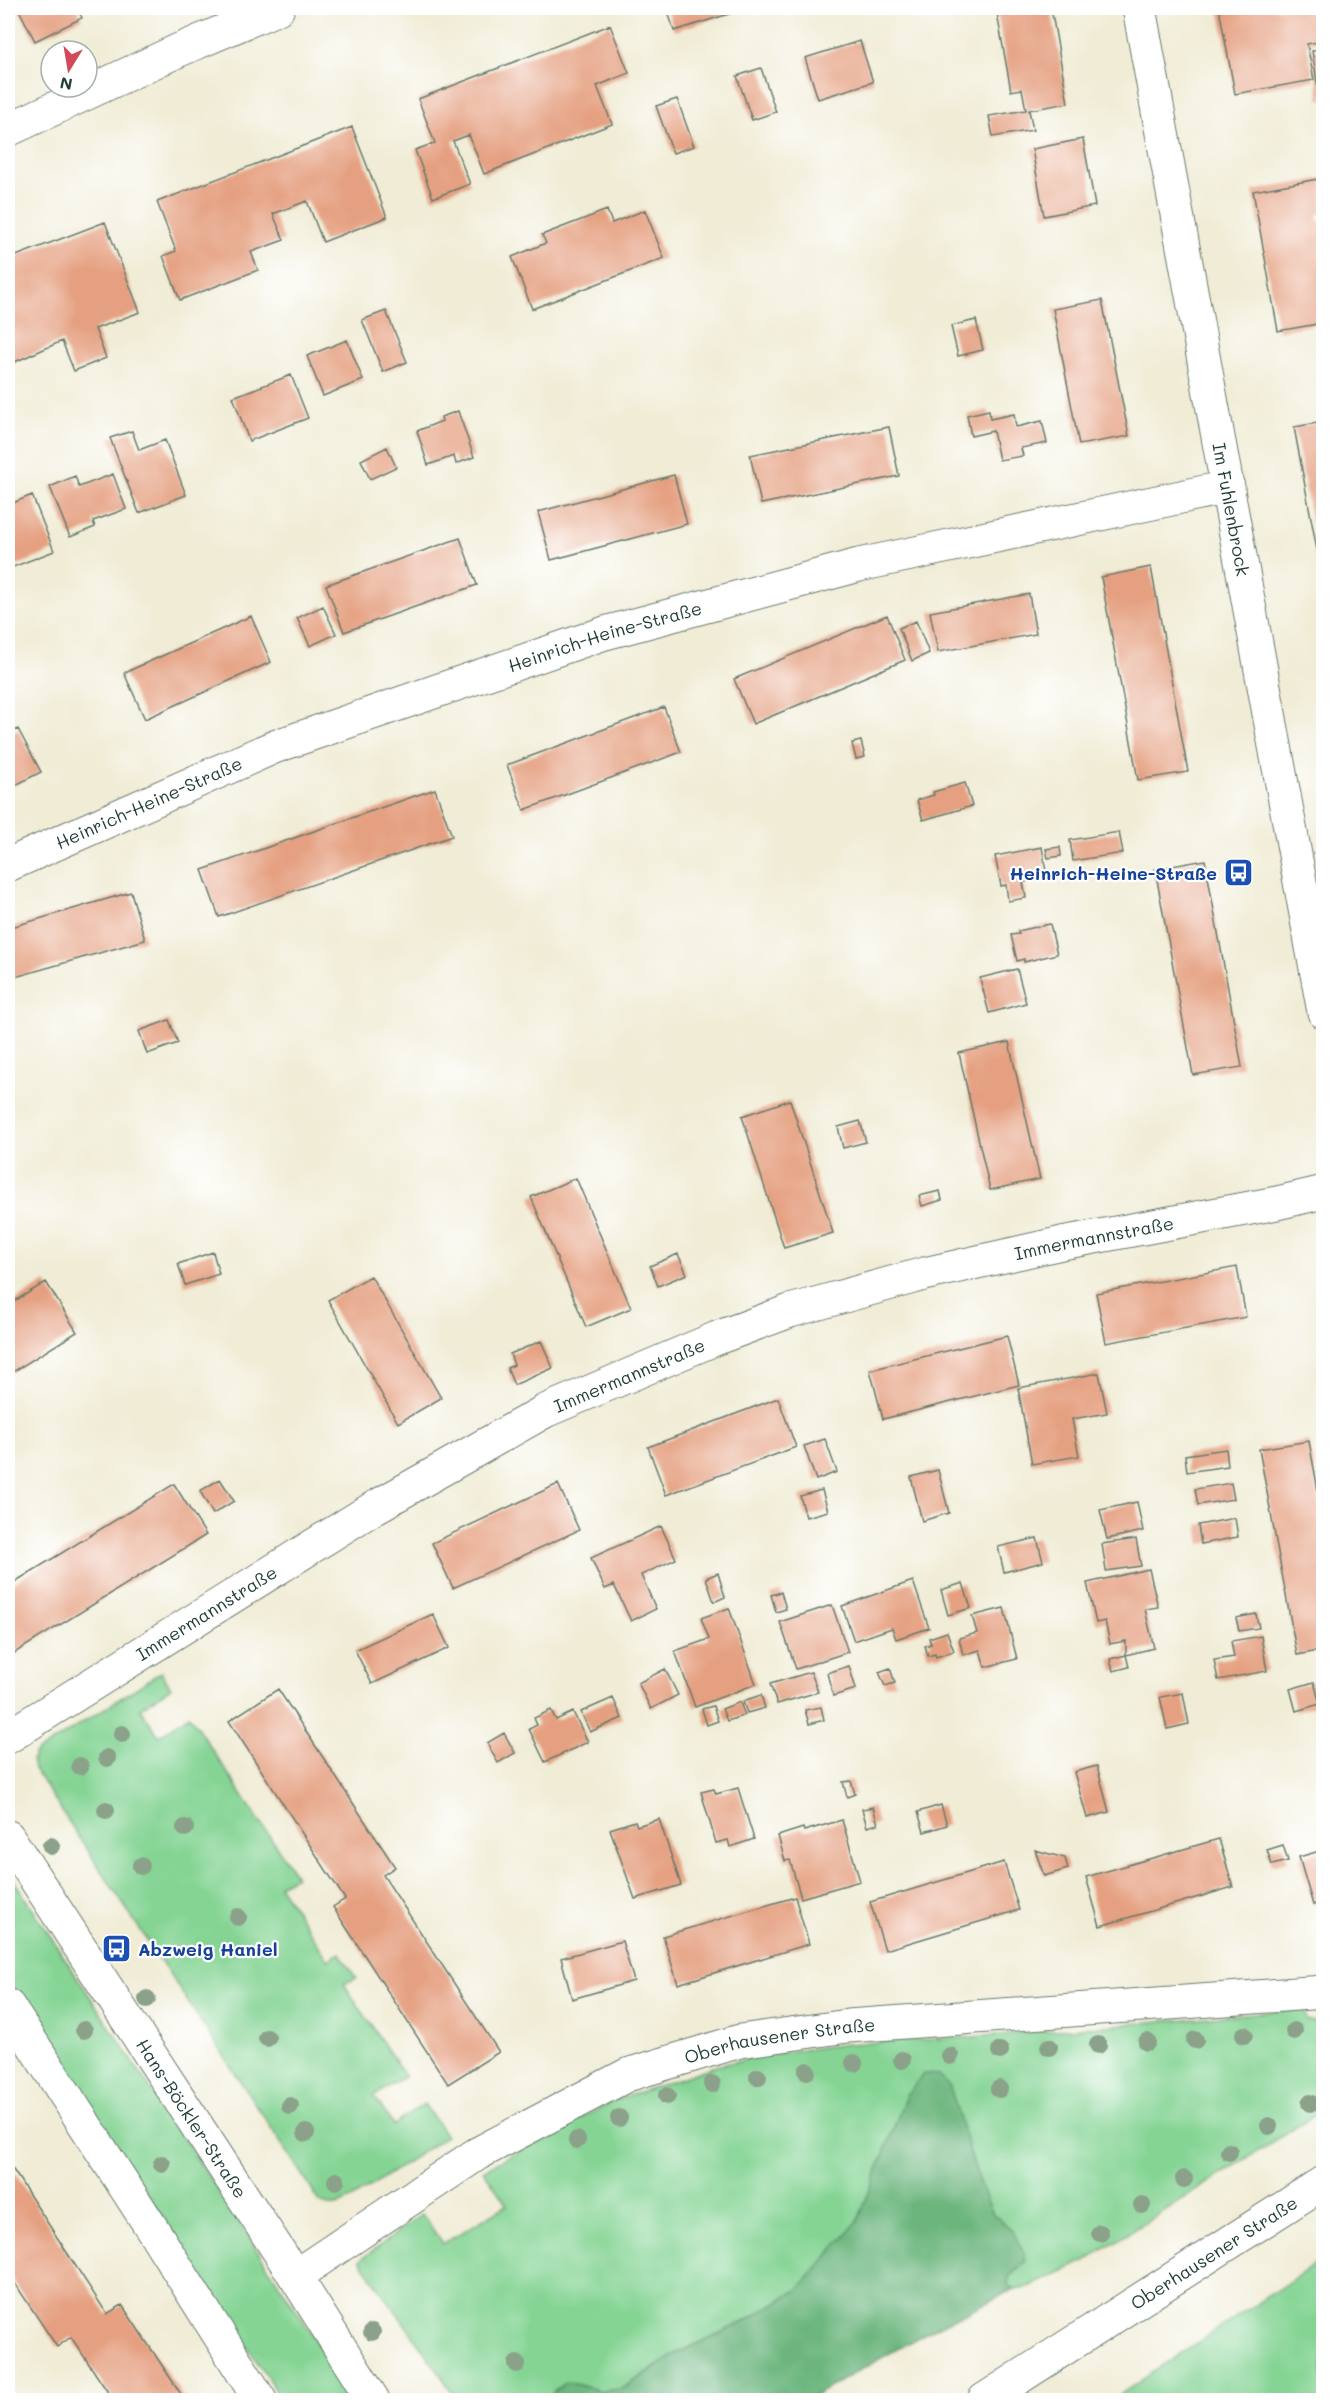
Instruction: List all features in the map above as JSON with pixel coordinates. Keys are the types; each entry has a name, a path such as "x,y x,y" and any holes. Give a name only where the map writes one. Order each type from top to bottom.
{"street":[{"path":"8,130 177,51 278,8"},
{"name":"Im Fuhlenbrock","path":"1139,8 1323,1012"},
{"name":"Heinrich-Heine-Straße","path":"8,865 274,747 605,633 859,565 1228,487"},
{"name":"Immermannstraße","path":"8,1737 403,1491 545,1411 717,1338 790,1311 924,1274 1062,1243 1277,1203 1323,1192"},
{"name":"Hans-Böckler-Straße","path":"8,1837 295,2276 373,2400"},
{"name":"Oberhausener Straße","path":"295,2276 487,2149 627,2075 740,2041 848,2026 1323,1992"},
{"path":"8,2007 260,2400"},
{"name":"Oberhausener Straße","path":"984,2400 1323,2182"}],"green space":[{"path":"161,1672 171,1688 140,1708 159,1736 189,1715 296,1876 279,1885 328,1960 340,1953 356,1978 344,1984 405,2076 374,2096 393,2125 424,2104 446,2136 351,2199 339,2204 329,2205 320,2202 34,1769 32,1760 34,1754"},
{"path":"8,1872 303,2320 350,2400 282,2400 8,1980"},
{"path":"1304,2009 1306,2020 1323,2024 1323,2110 1085,2261 1031,2286 1015,2289 1008,2286 1009,2276 1020,2268 1012,2230 993,2214 979,2182 949,2085 906,2096 858,2221 799,2289 744,2322 679,2352 622,2389 602,2391 567,2382 554,2392 551,2400 458,2400 360,2260 422,2214 443,2244 507,2205 483,2170 614,2101 715,2066 771,2054 846,2044 973,2037"},
{"path":"923,2074 939,2075 949,2085 979,2182 993,2214 1012,2230 1024,2253 1026,2261 1009,2277 1008,2286 1015,2289 936,2327 807,2400 551,2400 554,2392 567,2382 601,2391 622,2389 679,2352 744,2322 799,2289 858,2221 906,2096"},
{"path":"1323,2259 1323,2400 1112,2400"}],"building":[{"path":"18,8 77,8 82,18 35,41"},
{"path":"667,8 748,8 674,31"},
{"path":"996,8 1051,8 1068,103 1029,110 1033,130 993,137 989,116 1026,110 1022,89 1011,91"},
{"path":"1219,8 1302,8 1302,10 1322,8 1323,41 1307,44 1314,80 1235,94"},
{"path":"610,25 629,73 597,86 612,124 484,174 469,135 453,141 470,184 433,198 415,150 435,143 418,99"},
{"path":"860,41 873,82 818,99 805,58"},
{"path":"1323,50 1323,99 1320,100 1312,51"},
{"path":"761,68 776,112 752,120 737,76"},
{"path":"677,99 694,146 673,153 656,106"},
{"path":"352,127 387,217 323,242 307,201 273,214 284,240 251,252 258,270 180,300 163,256 176,251 157,202"},
{"path":"1083,139 1095,206 1044,216 1032,149"},
{"path":"1323,178 1323,214 1317,215 1319,222 1323,221 1323,323 1278,331 1253,191"},
{"path":"607,210 612,223 645,210 664,258 532,309 512,257 546,243 542,235"},
{"path":"105,222 140,312 95,329 106,358 74,371 62,341 8,365 8,259"},
{"path":"1102,300 1129,436 1079,445 1053,309"},
{"path":"386,311 407,362 383,372 362,320"},
{"path":"976,320 983,350 958,356 951,326"},
{"path":"347,340 363,380 323,396 307,356"},
{"path":"291,375 308,418 249,441 233,397"},
{"path":"989,410 990,419 1014,414 1016,427 1042,421 1047,443 1021,448 1023,456 999,460 993,431 971,436 967,415"},
{"path":"458,411 474,457 456,464 454,456 428,465 417,431 442,421 441,417"},
{"path":"1323,422 1323,565 1320,566 1294,427"},
{"path":"889,427 899,476 761,504 750,455"},
{"path":"132,431 139,450 165,440 186,495 139,513 110,438"},
{"path":"387,447 396,467 370,479 361,460"},
{"path":"113,474 126,509 93,521 95,527 70,537 50,487 75,476 79,487"},
{"path":"674,475 687,524 551,560 538,512"},
{"path":"32,495 54,551 8,569 8,505"},
{"path":"460,538 477,585 344,632 326,585"},
{"path":"1151,567 1188,772 1138,780 1101,577"},
{"path":"1029,594 1036,634 938,652 930,612"},
{"path":"323,606 336,634 310,646 297,618"},
{"path":"887,615 905,660 753,724 734,679"},
{"path":"251,616 271,662 145,719 124,673"},
{"path":"916,621 929,653 912,661 899,628"},
{"path":"664,707 681,752 524,810 507,765"},
{"path":"18,729 41,772 8,789 8,734"},
{"path":"861,741 865,757 856,759 852,743"},
{"path":"965,783 972,806 923,820 917,800 934,795 933,792"},
{"path":"435,789 452,836 219,917 202,870"},
{"path":"1119,832 1123,853 1073,861 1070,840"},
{"path":"1042,847 1047,878 1023,882 1026,898 1008,901 1006,885 1001,886 995,856"},
{"path":"1060,847 1061,856 1048,858 1046,849"},
{"path":"1205,860 1242,1067 1193,1075 1155,869"},
{"path":"131,892 145,940 8,979 8,928"},
{"path":"1050,924 1057,954 1024,962 1024,959 1017,961 1011,935 1019,934 1018,931"},
{"path":"1017,969 1026,1003 989,1013 980,978"},
{"path":"169,1020 178,1043 147,1054 139,1031"},
{"path":"1009,1042 1040,1179 990,1190 959,1053"},
{"path":"790,1100 833,1233 784,1248 742,1116"},
{"path":"860,1121 866,1142 843,1148 838,1127"},
{"path":"576,1178 631,1308 586,1327 531,1197"},
{"path":"940,1191 942,1200 922,1206 919,1196"},
{"path":"213,1252 219,1274 185,1285 178,1264"},
{"path":"678,1254 687,1274 658,1286 650,1266"},
{"path":"1237,1267 1246,1317 1106,1343 1096,1293"},
{"path":"371,1276 441,1398 398,1423 328,1300"},
{"path":"46,1282 77,1332 8,1375 8,1305"},
{"path":"1007,1336 1019,1385 883,1419 870,1370"},
{"path":"541,1341 553,1368 514,1385 507,1368 514,1365 510,1354"},
{"path":"1099,1373 1107,1413 1072,1419 1079,1456 1032,1464 1018,1388"},
{"path":"778,1398 796,1447 666,1495 648,1447"},
{"path":"825,1439 837,1472 816,1480 804,1446"},
{"path":"1309,1441 1323,1518 1323,1650 1297,1655 1259,1449"},
{"path":"1226,1449 1228,1466 1187,1472 1185,1455"},
{"path":"938,1470 949,1513 922,1521 911,1477"},
{"path":"220,1479 234,1501 213,1514 200,1491"},
{"path":"1231,1483 1234,1499 1198,1505 1195,1489"},
{"path":"174,1484 206,1535 8,1657 8,1586"},
{"path":"558,1484 579,1530 453,1588 432,1543"},
{"path":"822,1490 828,1511 806,1517 800,1496"},
{"path":"1137,1502 1143,1531 1107,1539 1100,1510"},
{"path":"1235,1518 1238,1537 1201,1544 1198,1525"},
{"path":"661,1526 676,1559 641,1575 656,1609 631,1621 614,1585 605,1589 591,1558"},
{"path":"1037,1538 1043,1562 1004,1572 998,1547"},
{"path":"1136,1539 1141,1566 1106,1571 1102,1544"},
{"path":"1149,1569 1158,1607 1145,1609 1154,1648 1126,1655 1126,1641 1110,1644 1105,1621 1096,1623 1087,1583"},
{"path":"718,1573 725,1597 714,1602 706,1578"},
{"path":"913,1581 929,1628 896,1639 892,1628 854,1641 842,1606"},
{"path":"963,1583 971,1608 948,1615 941,1590"},
{"path":"781,1592 786,1609 776,1612 771,1595"},
{"path":"832,1605 848,1652 796,1669 780,1622"},
{"path":"729,1608 756,1684 695,1707 675,1651 709,1639 701,1618"},
{"path":"1004,1608 1017,1659 985,1667 980,1650 963,1655 959,1638 977,1633 972,1616"},
{"path":"433,1614 449,1648 372,1684 355,1650"},
{"path":"1256,1614 1259,1628 1239,1631 1236,1618"},
{"path":"947,1632 954,1651 936,1657 935,1654 928,1656 925,1646 931,1644 929,1638"},
{"path":"1261,1636 1267,1671 1218,1680 1214,1660 1234,1657 1231,1641"},
{"path":"1126,1655 1129,1667 1113,1671 1110,1659"},
{"path":"849,1666 856,1689 833,1696 827,1673"},
{"path":"890,1668 895,1683 885,1686 879,1672"},
{"path":"665,1669 678,1695 651,1709 638,1683"},
{"path":"811,1672 818,1692 777,1704 770,1684"},
{"path":"1314,1682 1320,1704 1296,1711 1290,1689"},
{"path":"278,1689 395,1867 383,1875 499,2052 448,2084 333,1907 345,1899 229,1721"},
{"path":"1183,1693 1189,1724 1167,1729 1160,1697"},
{"path":"761,1695 765,1708 747,1713 743,1701"},
{"path":"613,1698 622,1718 590,1732 581,1712"},
{"path":"740,1702 745,1715 727,1721 722,1709"},
{"path":"713,1706 718,1721 707,1725 702,1709"},
{"path":"821,1707 824,1720 809,1724 805,1710"},
{"path":"551,1710 556,1720 573,1712 588,1742 545,1762 529,1729 537,1725 534,1718"},
{"path":"504,1733 515,1753 498,1763 487,1743"},
{"path":"1097,1766 1109,1812 1087,1818 1074,1772"},
{"path":"851,1781 855,1794 847,1797 843,1782"},
{"path":"738,1788 754,1839 730,1847 728,1840 716,1843 701,1792 714,1789 716,1794"},
{"path":"941,1805 947,1825 924,1832 918,1812"},
{"path":"873,1807 878,1824 867,1827 862,1809"},
{"path":"659,1819 681,1885 635,1899 610,1829 635,1821 637,1826"},
{"path":"842,1820 860,1881 801,1898 790,1860 785,1861 778,1836"},
{"path":"1219,1839 1233,1887 1100,1926 1086,1877"},
{"path":"1283,1845 1288,1861 1272,1865 1267,1850"},
{"path":"1035,1850 1065,1858 1068,1869 1044,1876"},
{"path":"1323,1850 1323,1902 1313,1905 1299,1857"},
{"path":"1004,1862 1019,1910 885,1950 870,1902"},
{"path":"795,1897 809,1944 678,1984 663,1936"},
{"path":"622,1941 634,1981 572,1999 561,1958"},
{"path":"8,2162 107,2314 122,2305 185,2400 113,2400 71,2337 57,2347 8,2273"}],"place":[{"name":"Heinrich-Heine-Straße","path":"1238,873"},
{"name":"Abzweig Haniel","path":"117,1949"}]}
